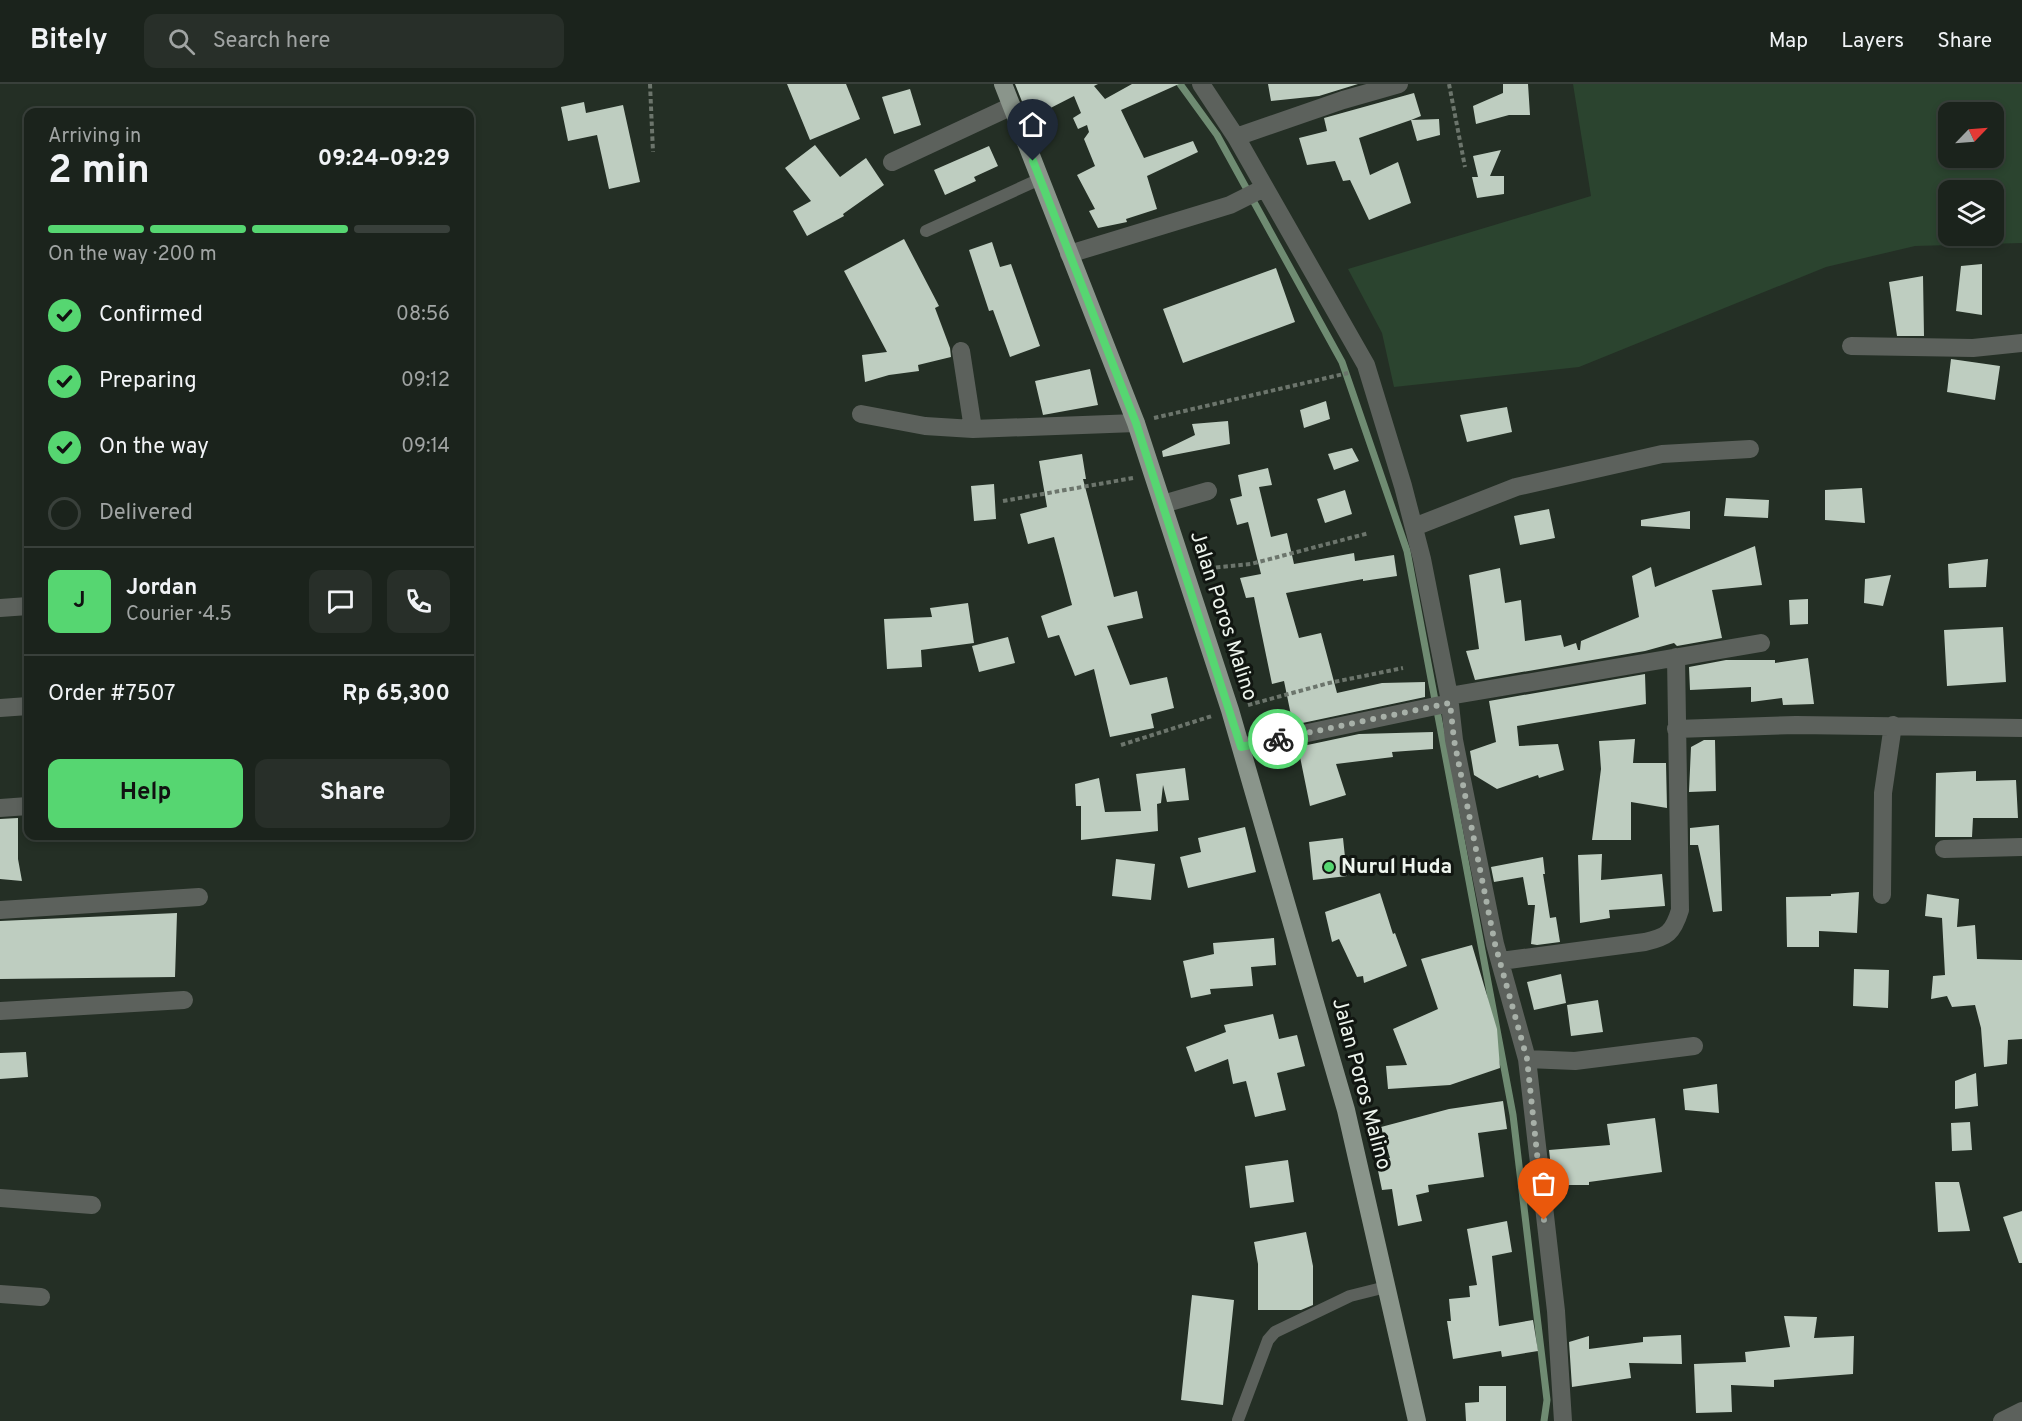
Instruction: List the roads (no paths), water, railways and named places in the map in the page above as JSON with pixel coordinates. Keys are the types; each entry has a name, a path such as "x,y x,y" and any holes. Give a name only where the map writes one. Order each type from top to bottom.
{"main road":[{"name":"Jalan Poros Malino","path":"1003,84 1136,423 1230,710 1346,1110 1417,1421"}],"street":[{"path":"1201,84 1236,137 1259,191 1366,364 1414,528 1450,699 1454,740 1501,961 1527,1059 1556,1311 1563,1421"},
{"path":"1236,137 1343,100 1399,84"},
{"path":"892,162 1012,106"},
{"path":"1069,254 1230,205 1259,191"},
{"path":"1851,346 1973,348 2022,343"},
{"path":"961,351 973,429"},
{"path":"861,414 925,426 973,429 1136,423"},
{"path":"1414,528 1516,487 1662,454 1750,449"},
{"path":"1163,504 1208,491"},
{"path":"0,608 24,606"},
{"path":"1241,747 1450,699 1761,643"},
{"path":"1501,961 1645,942 1668,937 1675,928 1680,910 1676,657"},
{"path":"0,708 24,705"},
{"path":"1676,729 1893,726 1954,729 2022,728"},
{"path":"1882,895 1883,793 1893,726"},
{"path":"0,808 24,806"},
{"path":"1944,849 2022,847"},
{"path":"0,910 199,897"},
{"path":"0,1011 184,1000"},
{"path":"1527,1059 1575,1061 1694,1046"},
{"path":"0,1198 92,1205"},
{"path":"0,1294 41,1297"},
{"path":"2002,1421 2022,1411"}],"lane":[{"path":"926,231 1040,179"},
{"path":"1238,1420 1268,1340 1275,1332 1350,1296 1386,1287"}],"waterway":[{"path":"1180,84 1217,135 1342,362 1407,551 1513,1115 1547,1400 1544,1421"}],"place":[{"name":"Nurul Huda","path":"1329,867"}]}
